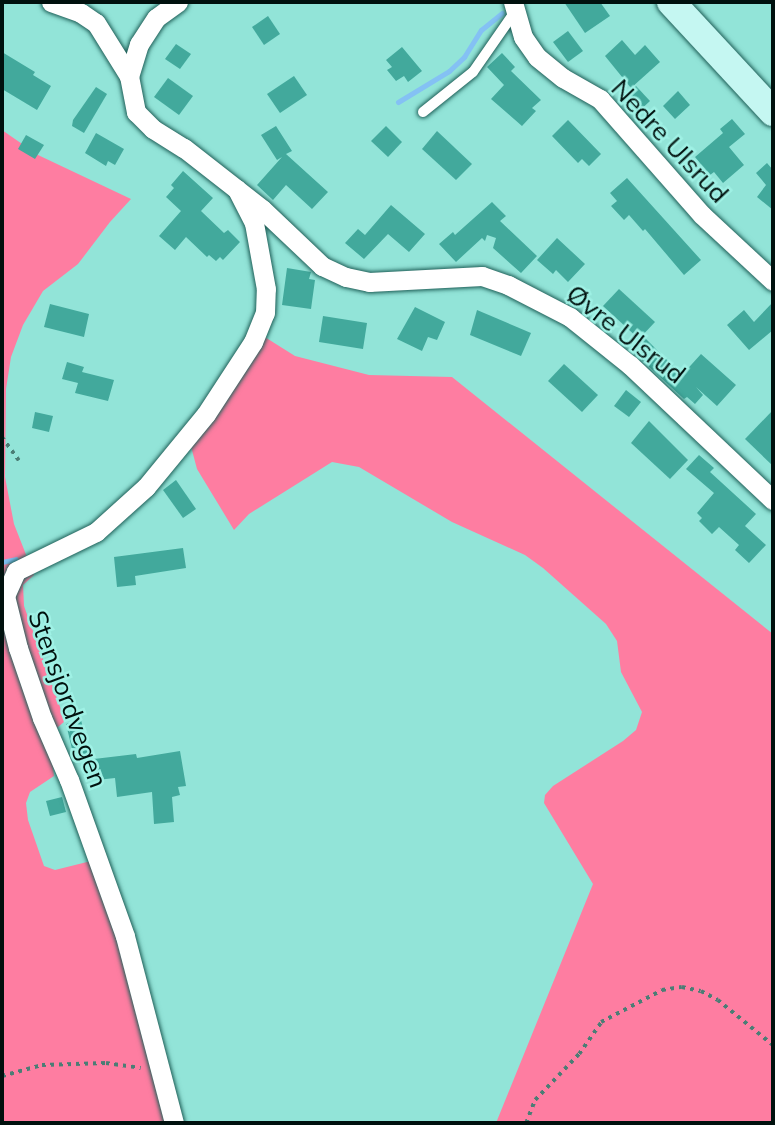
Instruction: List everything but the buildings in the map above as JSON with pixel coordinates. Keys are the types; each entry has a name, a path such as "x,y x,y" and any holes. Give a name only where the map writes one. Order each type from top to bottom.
{"main road":[{"path":"671,2 773,112"}],"street":[{"path":"51,2 81,13 96,23 130,76"},
{"name":"Stensjordvegen","path":"174,1123 125,936 74,793 42,718 18,648 5,596 16,571 96,532 146,487 206,414 253,342 265,313 266,289 254,223 237,190 184,148 153,130 136,112 130,76 139,44 156,18 178,2"},
{"name":"Nedre Ulsrud","path":"513,7 523,37 537,58 563,78 600,99 702,215 773,281"},
{"name":"Øvre Ulsrud","path":"237,190 262,209 322,266 346,277 369,282 482,276 508,285 576,321 631,365 773,500"}],"lane":[{"path":"423,112 473,72 513,7"}],"path":[{"path":"2,437 19,460"},
{"path":"526,1123 535,1100 579,1054 601,1022 662,990 682,987 701,991 718,1000 773,1045"},
{"path":"2,1076 42,1065 106,1063 135,1066 161,1075"}],"shaded area":[{"path":"2,130 38,155 131,199 78,264 43,291 23,325 11,357 6,389 5,477 14,524 34,575 23,585 24,606 65,721 50,734 54,776 30,792 26,803 28,820 44,866 55,870 99,859 180,1123 2,1123"},
{"path":"260,334 295,356 369,375 452,377 773,634 773,1123 496,1123 593,884 544,803 545,795 553,786 636,730 642,712 621,672 617,641 606,624 543,568 525,555 452,522 359,467 332,462 249,514 234,530 197,469 189,439"}],"waterway":[{"path":"398,102 449,71 464,57 481,30 502,13"},
{"path":"2,562 16,559"}]}
